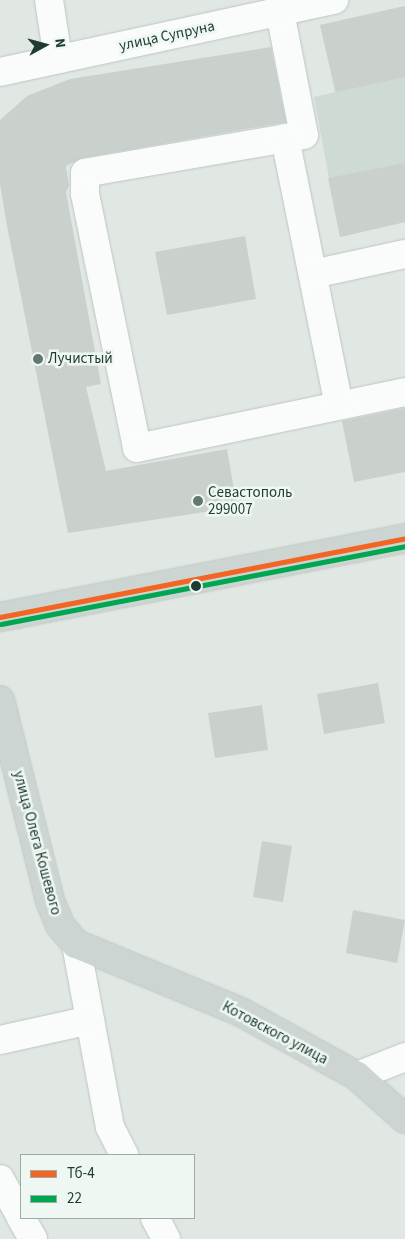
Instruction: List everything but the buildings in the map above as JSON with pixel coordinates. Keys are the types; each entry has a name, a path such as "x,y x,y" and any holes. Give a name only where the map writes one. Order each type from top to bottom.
{"main road":[{"path":"0,617 405,538"},
{"name":"улица Олега Кошевого","path":"0,700 50,901 60,925 76,944"},
{"name":"Котовского улица","path":"76,944 241,1012 357,1076 405,1119"}],"street":[{"path":"49,0 58,60"},
{"name":"улица Супруна","path":"0,72 326,1"},
{"path":"280,12 304,134 85,173 87,203 137,448 405,392"},
{"path":"286,138 339,406"},
{"path":"313,274 405,254"},
{"name":"улица Олега Кошевого","path":"76,944 110,1127 124,1154"},
{"path":"0,1040 90,1020"},
{"path":"357,1076 405,1057"},
{"path":"0,1179 20,1216"},
{"path":"22,1219 33,1239"},
{"path":"156,1219 166,1239"}],"shaded area":[{"path":"405,6 405,222 340,237 314,97 335,92 320,25"}],"transit line":[{"name":"Тб-4","path":"0,617 405,538"},
{"name":"22","path":"1,624 405,546"}],"place":[{"name":"Лучистый","path":"38,359"},
{"name":"Севастополь 299007","path":"198,501"}]}
